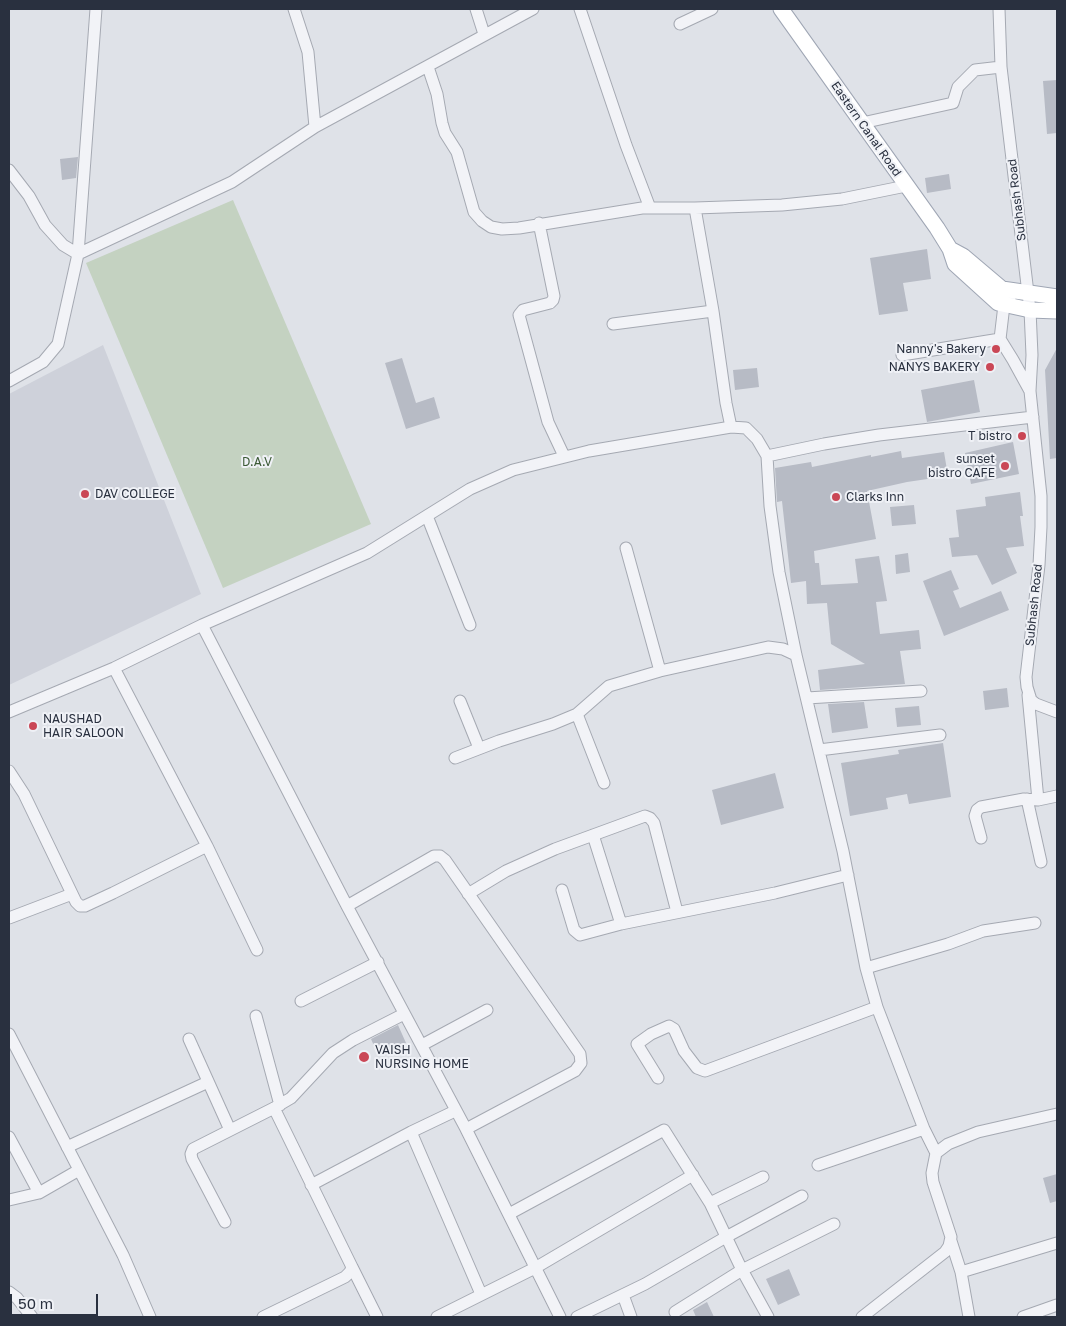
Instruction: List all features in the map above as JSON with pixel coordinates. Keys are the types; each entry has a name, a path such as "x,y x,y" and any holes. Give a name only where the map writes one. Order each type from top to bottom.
{"main road":[{"name":"Eastern Canal Road","path":"782,9 937,228 950,249 955,264 998,303 1030,310 1057,312"},
{"name":"Eastern Canal Road","path":"950,249 963,256 1002,289 1057,297"}],"street":[{"path":"9,381 42,362 58,344 78,254 96,9"},
{"path":"294,9 308,52 315,127"},
{"path":"476,9 484,34"},
{"path":"78,254 232,182 315,127 533,9"},
{"path":"580,9 626,145 650,208"},
{"path":"680,24 712,9"},
{"name":"Subhash Road","path":"999,9 1001,67 1021,292 1030,310 1032,355 1030,391 1041,496 1041,527 1026,677 1032,800 1041,862"},
{"path":"428,67 437,94 442,123 461,162 474,212 486,224 496,228 519,228 539,223 650,208 782,205 842,199 906,186"},
{"path":"862,123 953,103 958,87 974,70 1001,67"},
{"path":"9,170 29,196 45,225 63,245 78,254"},
{"path":"695,208 731,427"},
{"path":"539,223 554,296 550,303 523,310 519,315 548,422 564,456"},
{"path":"902,355 1000,339 1004,305 1021,292"},
{"path":"613,324 713,311"},
{"name":"Subhash Road","path":"1000,339 1030,391"},
{"path":"766,456 879,435 1033,417"},
{"path":"9,712 114,668 202,624 366,553 470,489 512,470 564,456 731,427 746,428 757,440 766,456 770,506 779,572 796,655 848,875 866,968 877,1007 924,1129 936,1153 932,1172 933,1182 961,1272 970,1317"},
{"path":"427,516 470,624"},
{"path":"626,548 660,671"},
{"path":"202,624 347,906 466,1129 560,1317"},
{"path":"455,758 499,740 553,724 578,714 609,686 660,671 768,648 783,649 796,655"},
{"path":"114,668 207,846 257,950"},
{"path":"1027,687 1031,700 1036,704 1057,712"},
{"path":"807,698 921,691"},
{"path":"460,701 479,748"},
{"path":"578,714 604,783"},
{"path":"819,750 940,735"},
{"path":"9,771 24,794 72,894 80,906 85,906 207,846"},
{"path":"981,838 976,816 981,807 1057,796"},
{"path":"468,894 506,872 555,849 645,816 654,823 677,912"},
{"path":"593,835 621,924"},
{"path":"347,906 434,856 440,856 445,860 580,1054 581,1063 575,1071 466,1129"},
{"path":"562,890 574,930 580,935 621,924 775,893 848,875"},
{"path":"9,918 72,894"},
{"path":"866,968 948,944 983,931 1035,923"},
{"path":"301,1001 378,962"},
{"path":"658,1078 637,1044 651,1034 669,1026 674,1029 684,1051 696,1068 705,1071 877,1007"},
{"path":"422,1045 487,1010"},
{"path":"225,1222 192,1159 193,1149 291,1098 333,1053 353,1040 404,1014"},
{"path":"256,1016 277,1106 310,1185 377,1317"},
{"path":"9,1034 123,1255 150,1317"},
{"path":"189,1039 230,1130"},
{"path":"67,1147 208,1082"},
{"path":"310,1185 455,1111"},
{"path":"936,1153 948,1144 978,1132 1057,1114"},
{"path":"818,1165 924,1129"},
{"path":"509,1214 664,1130 710,1203 742,1270 768,1317"},
{"path":"411,1132 481,1294"},
{"path":"9,1137 39,1192"},
{"path":"9,1200 39,1192 79,1170"},
{"path":"437,1317 536,1268 693,1175"},
{"path":"710,1203 763,1177"},
{"path":"577,1317 645,1284 802,1196"},
{"path":"676,1312 742,1270 834,1224"},
{"path":"862,1317 945,1252 951,1241"},
{"path":"961,1272 1057,1243"},
{"path":"266,1317 344,1277 352,1268"},
{"path":"9,1292 32,1317"},
{"path":"623,1295 631,1317"},
{"path":"1024,1317 1057,1305"}],"shaded area":[{"name":"DAV COLLEGE","path":"103,345 201,594 9,685 9,394"}],"green space":[{"name":"D.A.V","path":"233,200 371,524 223,588 86,263"}],"building":[{"path":"1057,80 1057,133 1047,134 1043,81"},
{"path":"78,157 76,178 62,180 60,159"},
{"path":"949,174 951,189 927,193 925,178"},
{"path":"927,249 931,279 903,283 908,311 879,315 870,258"},
{"path":"1057,348 1057,458 1050,459 1045,370"},
{"path":"402,358 416,403 434,397 440,418 406,429 385,363"},
{"path":"757,368 759,387 735,390 733,370"},
{"path":"974,380 980,412 927,422 921,390"},
{"path":"1013,442 1019,474 971,484 965,453"},
{"path":"901,451 902,458 944,452 948,476 907,482 867,491 876,539 814,551 815,563 819,563 821,585 858,583 855,559 879,556 887,601 876,602 880,634 919,630 921,649 900,651 905,684 820,690 818,670 865,664 831,644 827,603 807,604 806,581 791,583 782,501 777,502 775,468 811,462 812,467"},
{"path":"1020,492 1023,516 1020,516 1024,546 1006,548 1017,573 992,585 977,555 952,557 949,538 959,537 956,510 986,506 985,497"},
{"path":"914,505 916,524 892,526 890,507"},
{"path":"908,553 910,572 896,574 895,555"},
{"path":"951,570 959,589 953,591 960,608 1001,591 1009,610 944,636 923,581"},
{"path":"1007,688 1009,707 985,710 983,691"},
{"path":"864,702 868,728 832,733 828,704"},
{"path":"919,706 921,725 897,727 895,708"},
{"path":"943,743 951,797 909,804 907,794 886,798 888,809 850,816 841,763 899,754 898,750"},
{"path":"775,773 784,808 721,825 712,790"},
{"path":"398,1025 406,1043 378,1055 371,1039"},
{"path":"1057,1174 1057,1201 1050,1203 1043,1178"},
{"path":"789,1269 800,1295 778,1305 766,1279"},
{"path":"707,1302 714,1317 696,1317 693,1310"}],"place":[{"name":"Nanny's Bakery","path":"996,349"},
{"name":"NANYS BAKERY","path":"990,367"},
{"name":"T bistro","path":"1022,436"},
{"name":"sunset bistro CAFE","path":"1005,466"},
{"name":"DAV COLLEGE","path":"85,494"},
{"name":"Clarks Inn","path":"836,497"},
{"name":"NAUSHAD HAIR SALOON","path":"33,726"},
{"name":"VAISH NURSING HOME","path":"364,1057"}]}
